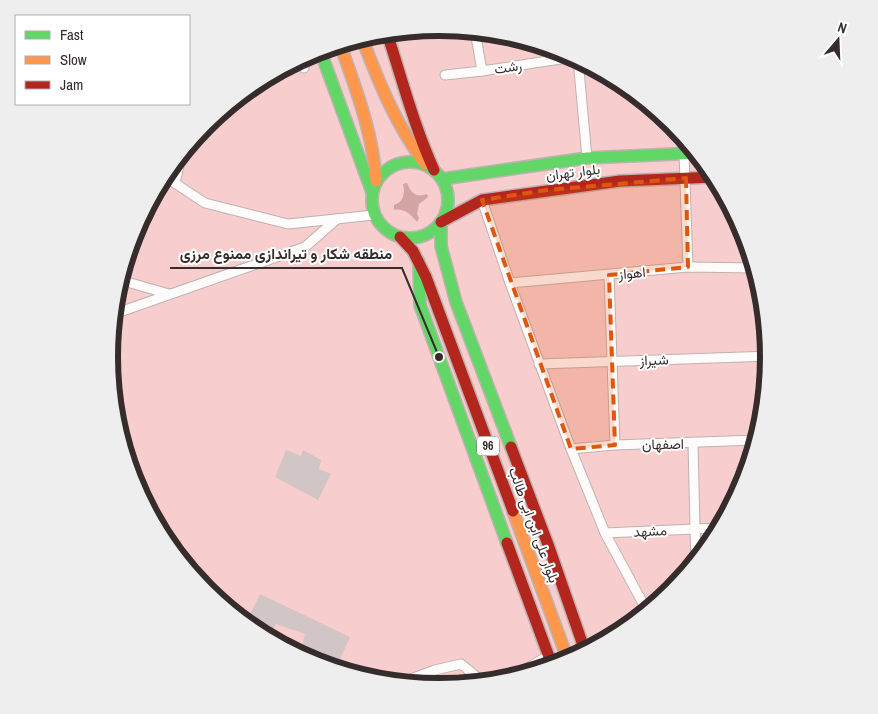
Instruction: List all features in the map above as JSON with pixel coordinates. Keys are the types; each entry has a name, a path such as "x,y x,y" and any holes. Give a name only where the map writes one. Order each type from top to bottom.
{"main road":[{"path":"389,40 412,106 420,140 434,171"},
{"name":"96","path":"364,45 382,93 396,122 411,147 434,171 447,189 446,212 441,222"},
{"path":"343,51 361,102 371,138 375,163 371,204 374,215"},
{"path":"323,58 374,186"},
{"name":"بلوار تهران","path":"434,171 587,158 686,153"},
{"path":"374,186 383,172 392,165 403,162 414,161 434,171"},
{"name":"بلوار تهران","path":"441,222 482,200 556,188 620,181 705,177"},
{"name":"96","path":"374,215 389,232 400,237"},
{"path":"400,237 412,238 423,236 441,222"},
{"name":"بلوار علی ابن ابی طالب","path":"441,222 441,246 456,302 550,547 584,643"},
{"name":"بلوار علی ابن ابی طالب","path":"400,237 409,244 419,262 565,652"},
{"path":"419,262 420,304 549,658"}],"street":[{"name":"رشت","path":"476,39 482,71 558,59"},
{"path":"579,68 587,158"},
{"path":"445,75 482,71"},
{"path":"688,268 686,178 689,157"},
{"path":"175,184 178,171"},
{"path":"171,181 205,203 288,224 374,215"},
{"path":"482,200 510,283 571,449 605,533 643,604"},
{"path":"122,311 305,247 336,219"},
{"name":"اهواز","path":"510,283 688,268 747,268"},
{"path":"609,275 615,444"},
{"path":"127,282 170,294"},
{"name":"شیراز","path":"539,364 760,356"},
{"name":"اصفهان","path":"571,449 615,444 749,440"},
{"path":"693,443 696,549"},
{"name":"مشهد","path":"605,533 710,528"},
{"path":"417,677 461,664 475,676"}],"highlighted area":[{"path":"686,178 688,267 609,275 615,445 571,449 482,200 547,190"}],"shaded area":[{"path":"439,36 502,42 542,53 562,61 581,69 617,90 666,130 706,179 727,215 735,234 743,254 754,294 760,357 754,420 743,460 735,480 727,499 706,535 666,584 617,624 581,645 542,661 502,672 439,678 376,672 336,661 316,653 297,645 261,624 212,584 172,535 151,499 143,480 135,460 124,420 118,357 124,294 135,254 143,234 151,215 172,179 212,130 261,90 297,69 316,61 336,53 376,42"},
{"path":"407,183 414,194 427,194 428,197 419,204 417,214 419,218 417,222 407,212 394,210 394,205 400,202 403,197 403,184"}],"building":[{"path":"286,450 301,456 303,450 321,460 319,469 331,474 318,500 275,477"},
{"path":"260,594 350,637 339,661 309,650 313,648 302,646 305,634 276,624 272,631 250,615"}],"traffic: fast":[{"path":"323,58 372,192"},
{"path":"442,179 587,158 686,153"},
{"path":"410,162 425,165 437,173 445,185 448,200 445,215 437,227 425,235 410,238 395,235 383,227 375,215 372,200 375,185 383,173 395,165 410,162"},
{"path":"441,222 441,246 456,302 511,447"},
{"path":"419,262 420,305 507,543"}],"traffic: slow":[{"path":"365,45 397,119 425,164"},
{"path":"343,51 368,128 376,181"},
{"path":"513,511 565,652"}],"traffic: jam":[{"path":"389,40 414,119 434,170"},
{"path":"441,222 482,200 620,181 705,177"},
{"path":"400,237 413,251 426,277 513,511"},
{"path":"511,447 549,547 583,644"},
{"path":"507,543 549,658"}],"place":[{"name":"منطقه شکار و تیراندازی ممنوع مرزی","path":"439,357"}]}
